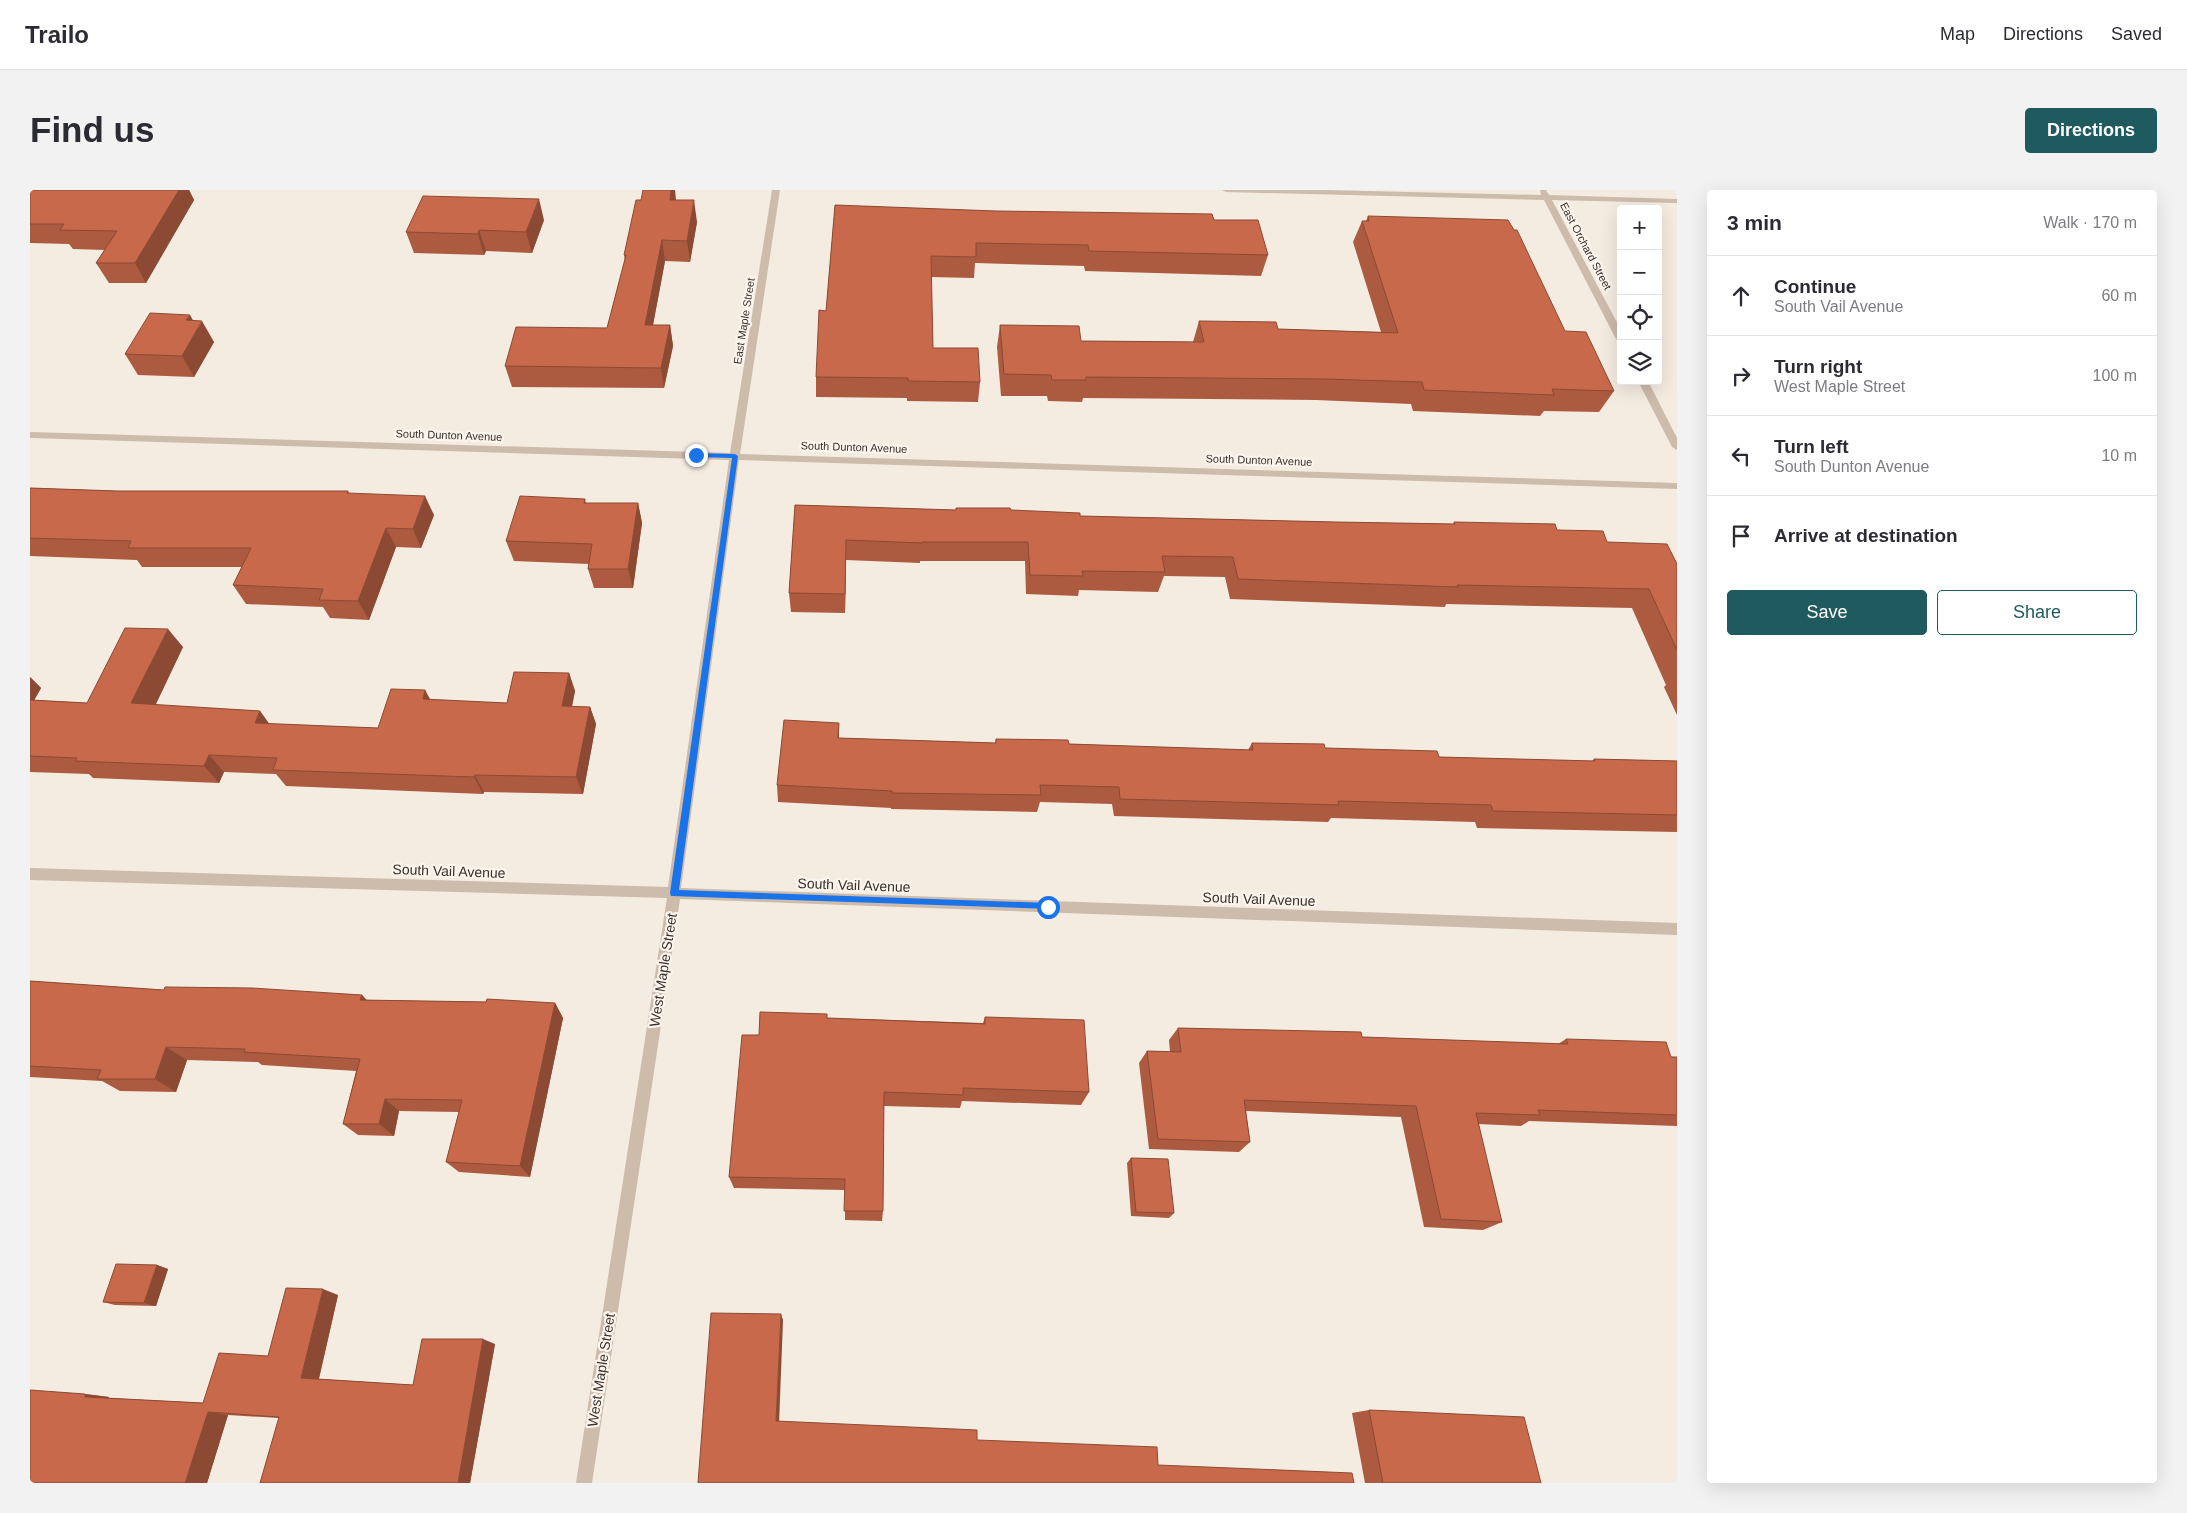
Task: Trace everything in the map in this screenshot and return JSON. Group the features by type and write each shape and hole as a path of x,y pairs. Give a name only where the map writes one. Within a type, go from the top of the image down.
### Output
{"street":[{"name":"East Maple Street","path":"735,456 776,190"},
{"path":"1226,190 1545,194 1677,201"},
{"name":"East Orchard Street","path":"1545,194 1617,331"},
{"path":"1645,385 1677,447"},
{"name":"South Dunton Avenue","path":"30,435 1677,486"},
{"name":"West Maple Street","path":"584,1483 674,893 735,456"},
{"name":"South Vail Avenue","path":"30,874 674,893 1677,929"}],"building":[{"path":"30,190 179,190 135,263 96,263 117,231 60,230 64,224 30,224"},
{"path":"643,190 671,190 670,200 694,200 687,241 662,240 645,325 670,325 661,368 505,366 516,327 607,328 626,255 624,255 636,200 641,200"},
{"path":"423,196 539,199 526,232 479,230 478,234 406,232"},
{"path":"835,205 996,211 1212,214 1214,220 1258,220 1268,255 1089,251 1088,245 976,243 976,257 931,256 933,348 978,348 980,382 908,381 908,378 816,377 819,310 826,311"},
{"path":"1368,216 1508,220 1514,230 1517,230 1565,331 1586,332 1614,391 1552,389 1554,395 1424,390 1422,382 1325,379 1086,377 1086,380 1052,380 1051,375 1004,374 1000,325 1079,326 1081,341 1204,342 1199,321 1276,322 1278,329 1398,333 1362,221 1369,221"},
{"path":"150,313 190,315 186,320 202,321 182,356 125,354"},
{"path":"30,488 117,491 348,491 347,493 425,496 413,529 386,528 358,601 319,600 323,589 233,585 251,548 128,548 131,541 30,538"},
{"path":"520,496 585,499 584,503 638,503 628,569 588,569 592,544 506,541"},
{"path":"795,505 956,510 956,508 1010,508 1011,510 1080,513 1080,516 1335,522 1555,524 1557,530 1603,531 1607,542 1667,544 1677,564 1677,650 1649,589 1457,585 1458,587 1238,579 1233,557 1162,556 1165,572 1082,571 1083,576 1030,575 1028,542 922,543 846,540 845,594 789,593"},
{"path":"125,628 168,629 131,703 260,711 255,723 378,728 391,689 425,690 423,699 507,703 514,672 569,673 562,706 590,707 576,777 475,775 474,777 273,770 277,758 209,755 204,766 75,761 77,758 30,756 30,700 87,703"},
{"path":"784,720 839,723 838,738 996,743 996,739 1068,740 1069,744 1253,750 1252,743 1324,744 1325,748 1437,751 1439,757 1677,761 1677,815 1493,811 1491,805 1338,801 1339,805 1120,799 1119,787 1040,785 1041,795 892,793 892,791 777,785"},
{"path":"30,981 164,990 165,987 252,988 362,995 360,1000 486,1002 487,999 555,1003 520,1166 446,1162 462,1100 385,1099 379,1124 343,1124 360,1059 244,1052 245,1049 166,1047 155,1079 97,1079 101,1070 30,1066"},
{"path":"760,1012 827,1014 827,1018 985,1024 985,1017 1084,1020 1089,1092 963,1088 963,1095 884,1092 883,1211 844,1211 845,1179 729,1177 742,1035 759,1035"},
{"path":"1178,1028 1361,1032 1362,1037 1568,1044 1566,1039 1666,1042 1671,1057 1677,1057 1677,1115 1538,1110 1540,1115 1476,1113 1502,1222 1441,1219 1416,1106 1244,1100 1250,1142 1158,1139 1147,1051 1181,1052"},
{"path":"1131,1158 1168,1159 1174,1213 1136,1212"},
{"path":"116,1264 157,1265 144,1303 103,1302"},
{"path":"286,1288 323,1289 301,1378 413,1385 422,1339 483,1339 458,1483 260,1483 279,1417 208,1412 185,1483 30,1483 30,1390 85,1394 85,1397 203,1403 219,1353 268,1356"},
{"path":"711,1313 781,1314 776,1421 977,1430 977,1440 1157,1447 1158,1465 1352,1473 1354,1483 698,1483"},
{"path":"1369,1410 1524,1417 1541,1483 1383,1483"}],"route":[{"path":"696,455 735,456 674,893 1048,907"}]}
